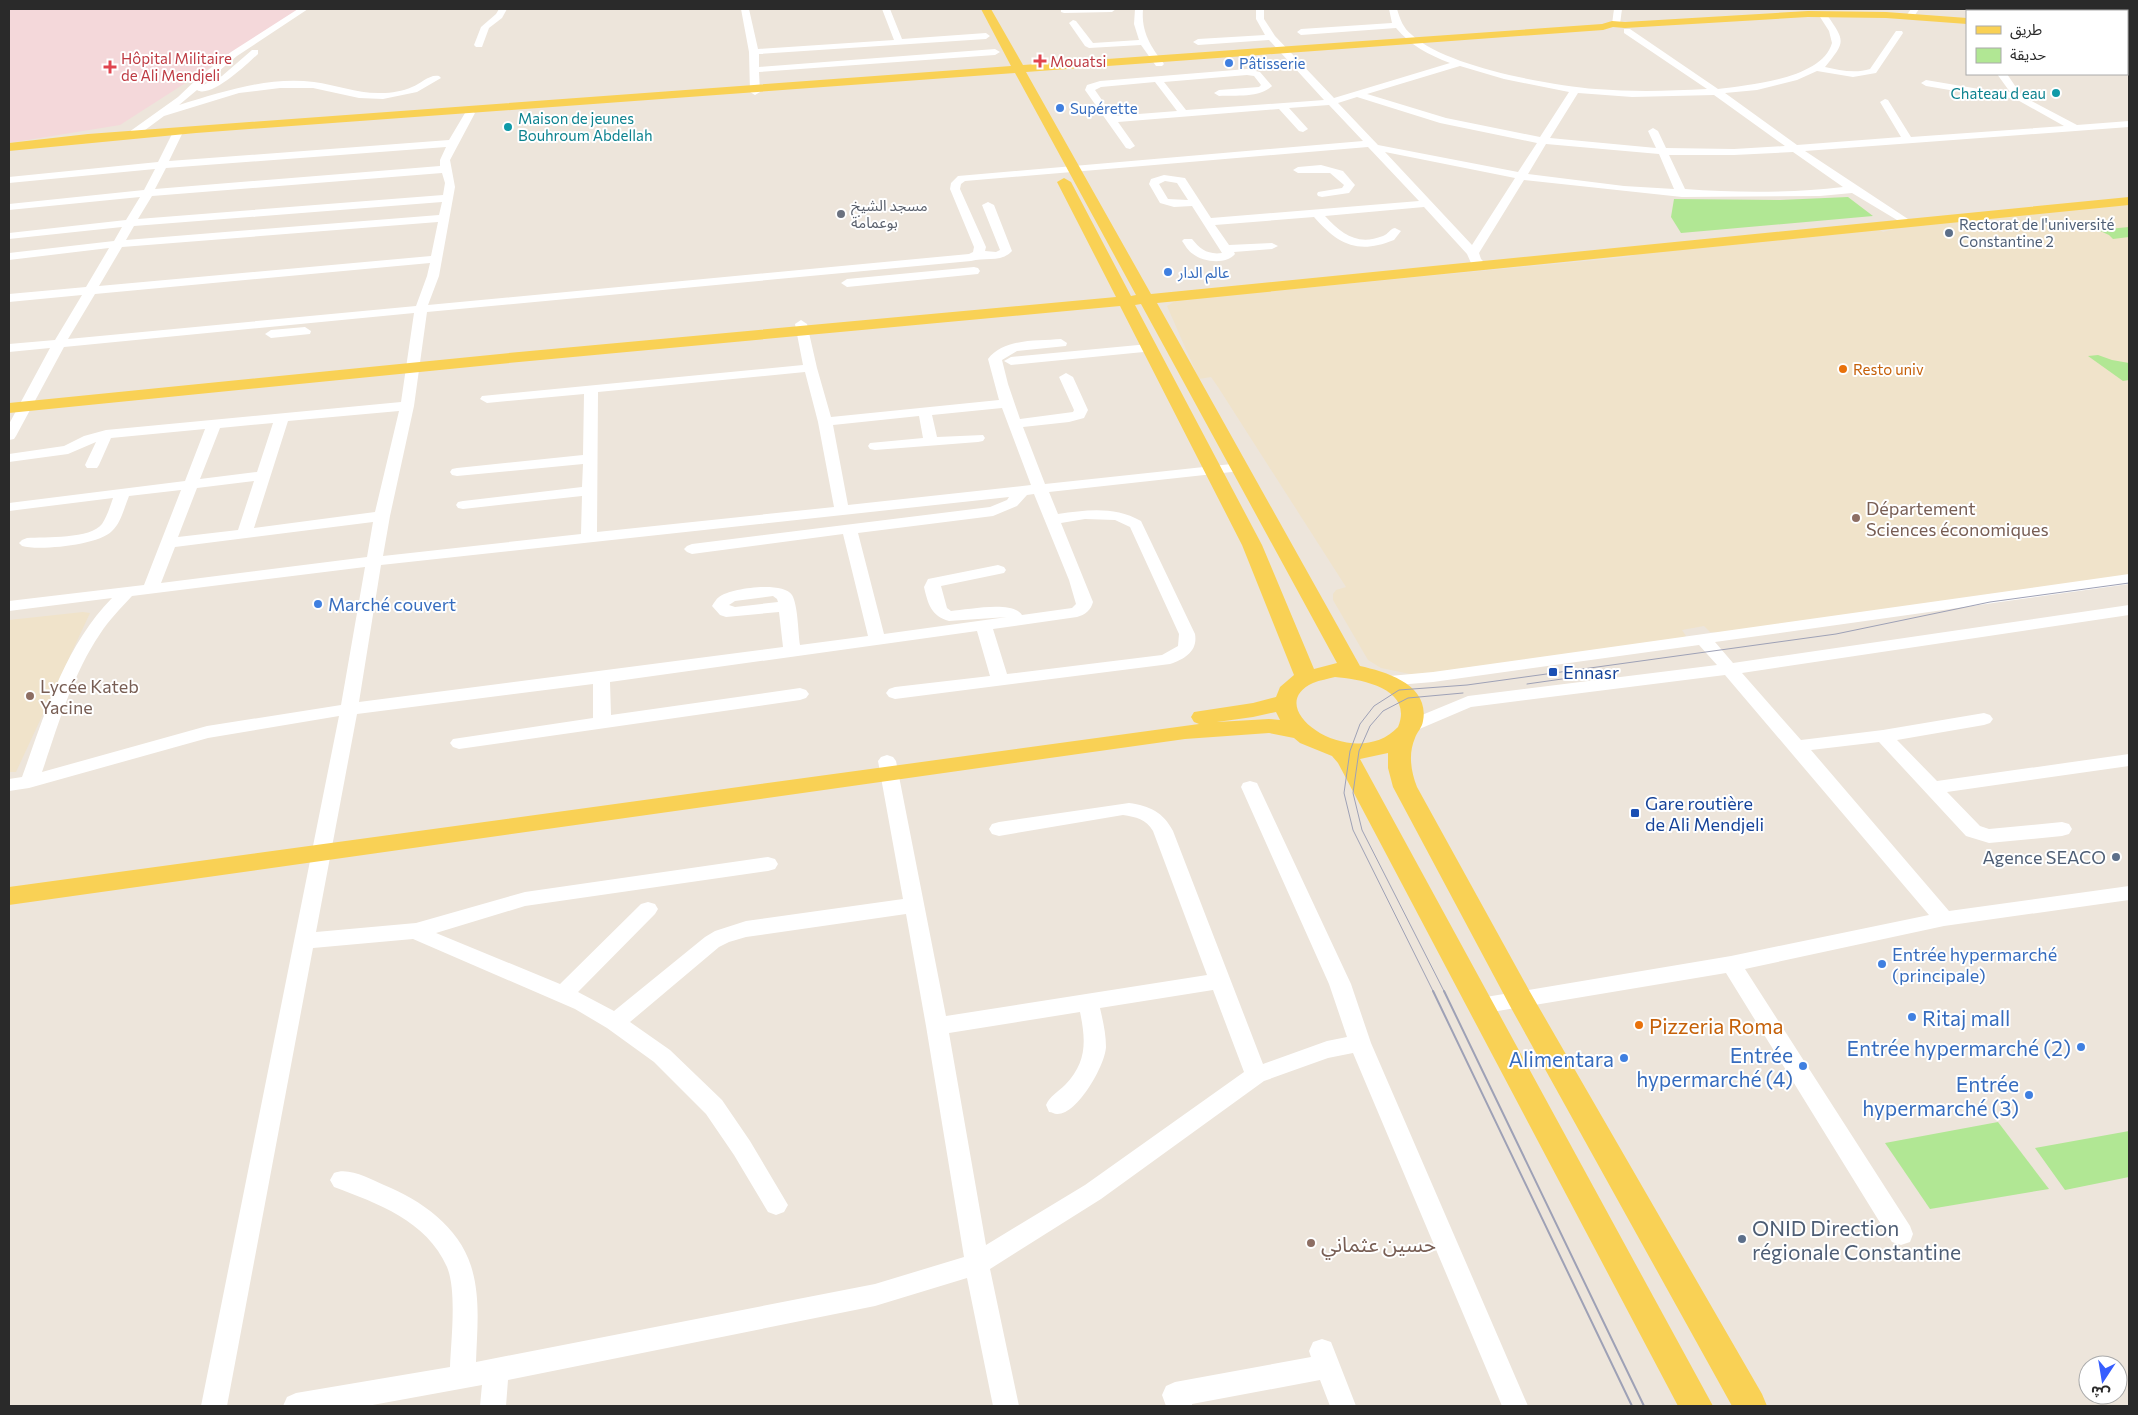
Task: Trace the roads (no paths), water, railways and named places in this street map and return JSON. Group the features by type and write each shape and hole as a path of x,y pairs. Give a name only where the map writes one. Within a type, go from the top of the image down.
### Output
{"main road":[{"path":"972,9 995,52 1013,72"},
{"path":"986,9 1013,72 1065,168 1145,295 1241,466 1352,671"},
{"path":"178,132 470,114 755,83 1013,72 1808,14 1913,12 1966,22"},
{"path":"1619,29 1824,17 1966,22"},
{"path":"9,147 133,134 738,90 755,83"},
{"path":"1065,168 1123,297 1252,545 1306,677"},
{"path":"17,404 413,364 1145,295 1477,260 1565,255 2129,196"},
{"path":"1897,221 2129,201"},
{"path":"1252,545 1282,541"},
{"path":"1407,731 1392,744 1377,749 1359,752 1340,750 1317,743 1298,731 1288,717 1285,702 1288,692 1296,684 1306,677 1328,671 1352,671 1369,674 1386,681 1408,698 1413,717 1407,731 1399,748 1400,776 1520,999 1750,1406"},
{"path":"888,767 1253,710 1285,702"},
{"path":"9,882 323,844 888,767 1185,732 1269,726 1298,731"},
{"path":"1340,750 1348,759 1696,1406"},
{"path":"9,896 323,844"}],"street":[{"path":"133,134 161,114 234,54 304,9"},
{"path":"186,94 225,78 258,48 313,9"},
{"path":"479,45 485,27 499,16 503,9"},
{"path":"744,9 754,52 755,83 995,52"},
{"path":"886,9 899,42"},
{"path":"1064,10 1112,9"},
{"path":"1139,9 1138,26 1144,42 1157,62"},
{"path":"1260,9 1260,19 1271,37 1456,235 1477,260"},
{"path":"1393,9 1398,25 1417,43 1460,63 1524,82 1575,90 1646,94 1717,92 1780,82 1818,68 1837,46 1837,39 1824,17"},
{"path":"1618,9 1619,29 1702,93 1854,189 1897,221"},
{"path":"1073,23 1088,44 1092,46 1144,42"},
{"path":"1302,32 1398,25"},
{"path":"1619,29 1717,92 1790,149 1840,192 1897,221"},
{"path":"1818,68 1851,74 1868,74 1873,71 1899,33"},
{"path":"754,52 986,36"},
{"path":"1198,42 1271,37"},
{"path":"1110,119 1332,102 1460,63"},
{"path":"1130,146 1090,90 1090,86 1250,72 1257,74 1267,86 1261,90 1219,93"},
{"path":"2003,75 2015,95"},
{"path":"161,114 238,90 299,84 326,86 359,94 382,96 414,90 436,78"},
{"path":"1157,79 1184,114"},
{"path":"1926,82 1986,93 2015,95 2075,128"},
{"path":"1477,260 1483,237 1546,140 1575,90"},
{"path":"1357,94 1440,120 1546,140 1590,146 1662,151 1714,152 1790,149 2129,124"},
{"path":"1885,102 1908,140"},
{"path":"1282,106 1304,129"},
{"path":"214,1406 349,709 376,561 382,516 406,406 421,308 433,276 442,221 451,182 446,169 445,158 470,114"},
{"path":"1653,131 1682,194"},
{"path":"10,433 17,404 60,342 117,247 148,193 178,132"},
{"path":"9,180 162,165 310,176 454,143"},
{"path":"979,254 980,247 955,189 957,180 968,176 1280,151 1372,145 1521,176 1588,186 1682,194 1840,192 1854,189"},
{"path":"1280,151 1338,211"},
{"path":"1298,170 1321,168 1335,170 1344,175 1350,185 1345,191 1316,188"},
{"path":"9,207 310,176 446,169"},
{"path":"298,210 310,176"},
{"path":"9,236 131,223 448,198"},
{"path":"1188,241 1196,251 1209,256 1226,256 1229,254 1195,203"},
{"path":"1207,222 1426,204"},
{"path":"9,348 60,342 233,331 421,308 500,303 903,265 965,258 979,254 998,256 1006,251 988,205"},
{"path":"1317,213 1341,238 1348,242 1358,243 1384,240 1392,236 1395,230"},
{"path":"9,256 442,221"},
{"path":"1456,235 1483,237"},
{"path":"1227,250 1272,246"},
{"path":"9,261 117,247"},
{"path":"9,298 91,289 436,260"},
{"path":"903,265 908,277"},
{"path":"847,283 974,271"},
{"path":"650,288 654,294 666,296 725,289"},
{"path":"802,328 810,368 825,422 842,511"},
{"path":"163,344 233,331 305,331"},
{"path":"9,785 29,782 208,732 349,709 602,677 1078,612 1084,606 1084,598 1007,403 995,362 996,356 1009,349 1061,343"},
{"path":"1011,361 1149,348"},
{"path":"486,399 810,368"},
{"path":"1015,424 1069,418 1079,414 1081,410 1066,377"},
{"path":"589,539 591,390"},
{"path":"825,422 1007,403"},
{"path":"9,458 68,450 94,437 106,434 282,416 406,406"},
{"path":"925,412 932,442"},
{"path":"244,534 282,416"},
{"path":"151,588 214,424"},
{"path":"92,465 106,434"},
{"path":"875,446 978,438"},
{"path":"457,472 590,459"},
{"path":"9,606 376,561 1241,466"},
{"path":"9,507 264,475"},
{"path":"463,505 589,491"},
{"path":"692,549 993,511 1012,502 1022,491"},
{"path":"27,543 89,537 100,533 107,527 123,492"},
{"path":"895,693 1164,660 1174,657 1186,647 1187,634 1136,524 1114,514 1054,519"},
{"path":"168,543 382,516"},
{"path":"850,530 877,640"},
{"path":"998,570 934,582 932,587 938,610 949,616 1007,611 1014,614 1018,621"},
{"path":"1386,681 1432,677 2129,579"},
{"path":"29,782 72,667 96,625 110,607 126,592"},
{"path":"787,606 792,651"},
{"path":"1407,731 1468,702 1730,669 2129,610"},
{"path":"984,626 1000,680"},
{"path":"1702,638 1797,746 1944,920"},
{"path":"602,677 602,723"},
{"path":"459,743 800,694"},
{"path":"1797,746 1883,736 1984,718"},
{"path":"1883,736 1973,831 1989,836 2062,829"},
{"path":"1932,788 2129,760"},
{"path":"888,767 937,1026 977,1264 1006,1406"},
{"path":"1250,786 1340,984 1360,1043 1515,1406"},
{"path":"999,829 1124,809 1141,811 1149,815 1160,825 1256,1075"},
{"path":"305,941 416,931 525,899 768,864"},
{"path":"1480,1006 1731,964 1944,920 2129,893"},
{"path":"615,1022 702,949 722,936 746,930 914,905"},
{"path":"563,994 648,908"},
{"path":"416,931 456,950 563,994 615,1022 662,1056 714,1107 742,1148 776,1204"},
{"path":"1731,964 1901,1234"},
{"path":"937,1026 1219,981"},
{"path":"1057,1105 1073,1093 1085,1078 1093,1062 1096,1045 1094,1025 1088,1002"},
{"path":"296,1406 462,1377 875,1295 977,1264 1093,1192 1256,1075 1327,1050 1360,1043"},
{"path":"342,1180 399,1201 421,1216 442,1238 459,1265 464,1294 462,1377"},
{"path":"1179,1406 1175,1394 1325,1358 1343,1406"},
{"path":"493,1406 496,1370"}],"tram line":[{"path":"1434,993 1353,830 1344,793 1350,751 1360,724 1374,706 1399,690 1467,685 1836,634 1990,602 2129,583"},
{"path":"1527,684 1569,678"},
{"path":"1444,992 1362,830 1353,793 1359,751 1370,726 1383,711 1408,698 1463,693"},
{"path":"1433,991 1632,1406"},
{"path":"1444,992 1644,1406"}],"place":[{"name":"Mouatsi","path":"1040,61"},
{"name":"Pâtisserie","path":"1229,63"},
{"name":"Hôpital Militaire de Ali Mendjeli","path":"110,67"},
{"name":"Chateau d eau","path":"2056,93"},
{"name":"Supérette","path":"1060,108"},
{"name":"Maison de jeunes Bouhroum Abdellah","path":"508,127"},
{"name":"مسجد الشيخ بوعمامة","path":"841,214"},
{"name":"Rectorat de l'université Constantine 2","path":"1949,233"},
{"name":"عالم الدار","path":"1168,272"},
{"name":"Resto univ","path":"1843,369"},
{"name":"Département Sciences économiques","path":"1856,518"},
{"name":"Marché couvert","path":"318,604"},
{"name":"Ennasr","path":"1553,672"},
{"name":"Lycée Kateb Yacine","path":"30,696"},
{"name":"Gare routière de Ali Mendjeli","path":"1635,813"},
{"name":"Agence SEACO","path":"2116,857"},
{"name":"Entrée hypermarché (principale)","path":"1882,964"},
{"name":"Ritaj mall","path":"1912,1017"},
{"name":"Pizzeria Roma","path":"1639,1025"},
{"name":"Entrée hypermarché (2)","path":"2081,1047"},
{"name":"Alimentara","path":"1624,1058"},
{"name":"Entrée hypermarché (4)","path":"1803,1066"},
{"name":"Entrée hypermarché (3)","path":"2029,1095"},
{"name":"ONID Direction régionale Constantine","path":"1742,1239"},
{"name":"حسين عثماني","path":"1311,1243"}]}
